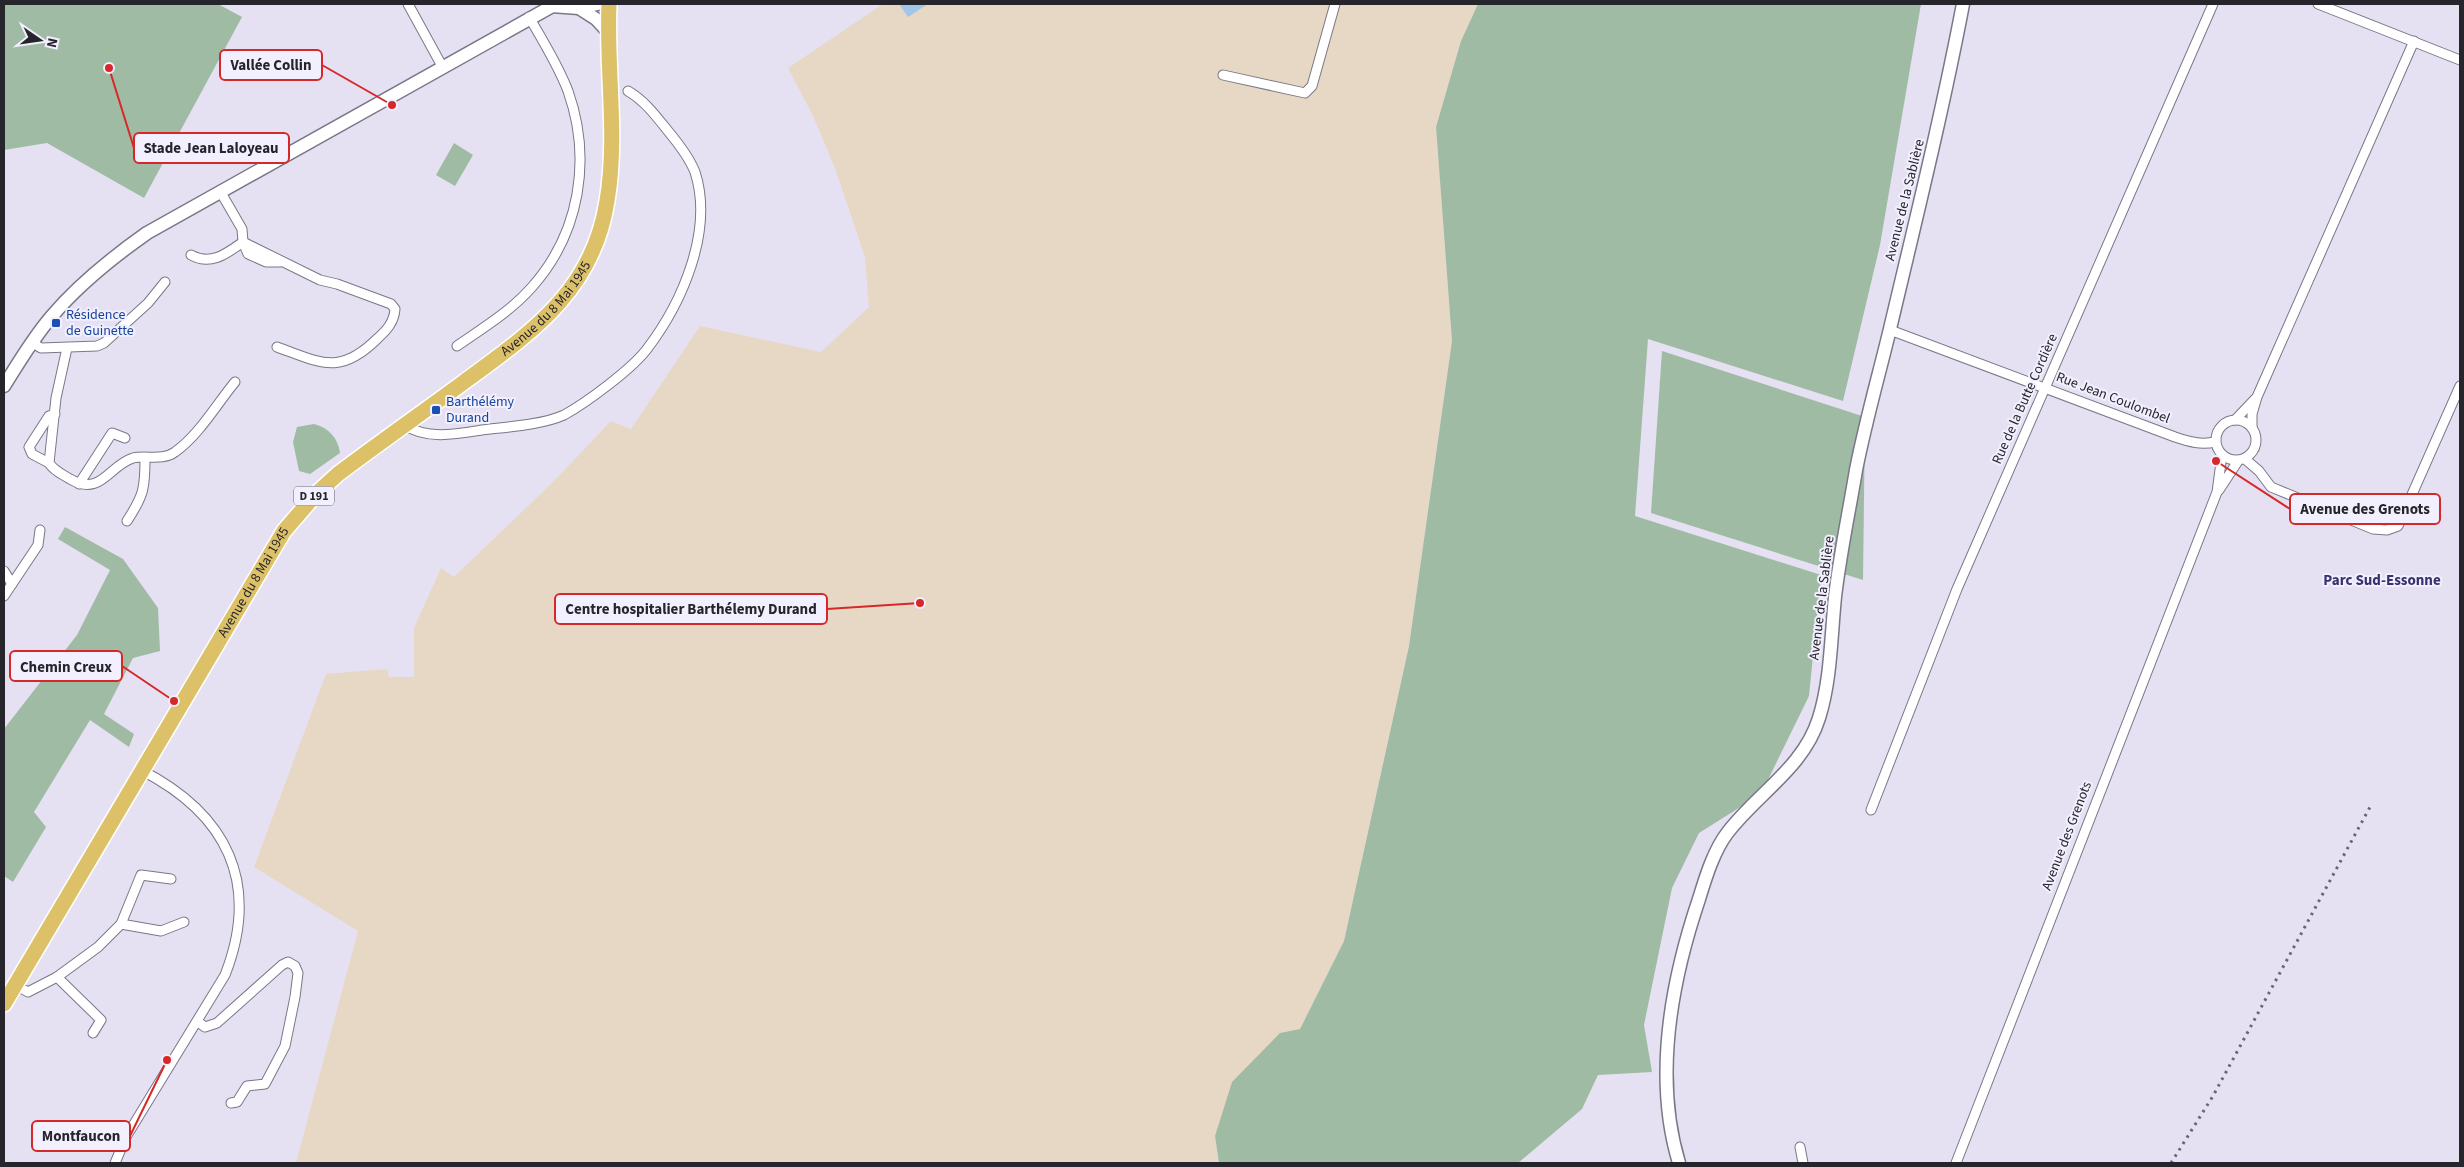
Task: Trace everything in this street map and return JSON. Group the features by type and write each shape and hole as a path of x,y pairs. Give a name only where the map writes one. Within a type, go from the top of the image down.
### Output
{"main road":[{"path":"4,386 31,342 52,316 120,252 147,233 529,17 554,5 579,8 598,4"},
{"name":"Avenue du 8 Mai 1945","path":"4,1004 284,531 316,494 338,474 522,340 553,311 583,273 595,249 602,226 609,183 611,91 609,4"},
{"name":"Avenue de la Sablière","path":"1679,1163 1668,1112 1667,1071 1672,1010 1684,944 1707,872 1725,835 1746,810 1790,769 1801,755 1818,721 1824,698 1836,592 1857,466 1944,105 1963,4"},
{"path":"579,8 596,19 609,33"}],"street":[{"path":"408,4 442,66"},
{"path":"1223,75 1305,93 1312,86 1335,4"},
{"name":"Rue de la Butte Cordière","path":"1871,810 1957,589 2213,4"},
{"path":"2318,4 2460,60"},
{"path":"457,346 511,308 548,267 564,239 573,215 579,189 581,161 576,117 558,68 529,17"},
{"path":"2259,471 2256,440 2252,428 2252,414 2257,398 2414,42"},
{"path":"405,425 414,432 438,434 531,423 561,416 596,394 646,350 669,314 688,278 696,250 699,194 694,172 682,148 638,97 628,91"},
{"path":"220,191 242,229 243,242 248,254 266,262 280,262 320,280 337,284 391,304 395,310 391,324 369,347 338,364 323,363 277,347"},
{"path":"191,255 208,260 220,257 243,242"},
{"path":"31,342 41,348 97,346 104,343 148,303 165,282"},
{"name":"Rue Jean Coulombel","path":"1890,330 2192,442 2206,444 2216,442"},
{"path":"49,463 54,414 67,348"},
{"path":"54,414 49,416 29,448 32,454 49,463 53,470 79,484 90,485 100,482 124,462 136,457 145,458 173,454 235,382"},
{"path":"2257,398 2235,420 2222,425 2218,430 2216,442 2222,455 2228,459 2241,460 2259,471 2271,487 2373,529 2387,530 2398,526 2460,386"},
{"path":"2235,420 2247,423 2252,428"},
{"path":"79,484 112,433 124,438"},
{"path":"2241,460 2256,447"},
{"name":"Avenue des Grenots","path":"2218,492 2222,455"},
{"path":"127,521 142,499 145,484 145,458"},
{"name":"Avenue des Grenots","path":"1956,1163 2218,492 2241,460"},
{"path":"4,596 38,544 40,530"},
{"path":"4,571 12,584"},
{"path":"115,1163 126,1137 225,975 234,951 239,926 240,902 236,878 230,858 210,822 167,784 141,770"},
{"path":"15,985 28,992 57,978 98,946 121,924 141,875 171,879"},
{"path":"121,924 161,932 184,922"},
{"path":"198,1022 205,1027 217,1023 282,965 288,962 295,966 298,972 291,1019 282,1056 265,1084 246,1086 237,1102 231,1103"},
{"path":"57,978 101,1020 93,1033"},
{"path":"1800,1147 1803,1163"}],"shaded area":[{"path":"883,4 1478,4 1461,41 1436,127 1452,341 1409,646 1344,941 1300,1029 1280,1033 1215,1136 1219,1163 296,1163 358,931 254,867 326,674 387,669 389,677 414,677 414,628 441,568 454,577 554,481 611,421 631,429 700,326 821,352 869,307 865,257 835,168 813,116 788,68"}],"green space":[{"path":"4,4 218,4 242,17 144,198 47,143 4,150"},
{"path":"1478,4 1921,4 1880,245 1843,401 1648,339 1635,516 1821,575 1809,696 1761,794 1699,833 1672,888 1644,1025 1652,1072 1598,1075 1582,1109 1518,1163 1219,1163 1215,1136 1232,1082 1280,1033 1300,1029 1344,941 1409,646 1452,341 1436,127 1461,41"},
{"path":"454,143 473,155 455,186 436,175"},
{"path":"1662,351 1865,417 1863,580 1651,513"},
{"path":"314,424 332,434 340,453 310,474 299,471 293,442 297,427"},
{"path":"65,527 123,559 158,608 160,651 133,658 104,714 134,734 129,747 90,720 34,812 46,827 13,882 4,876 4,729 77,635 110,570 58,539"}],"water":[{"path":"899,4 928,4 908,17"}],"railway":[{"path":"2171,1163 2213,1096 2370,807"}],"place":[{"name":"Stade Jean Laloyeau","path":"109,68"},
{"name":"Vallée Collin","path":"392,105"},
{"name":"Résidence de Guinette","path":"56,323"},
{"name":"Barthélémy Durand","path":"436,410"},
{"name":"Avenue des Grenots","path":"2216,461"},
{"name":"Centre hospitalier Barthélemy Durand","path":"920,603"},
{"name":"Chemin Creux","path":"174,701"},
{"name":"Montfaucon","path":"167,1060"}],"district":[{"name":"Parc Sud-Essonne","path":"2382,580"}]}
